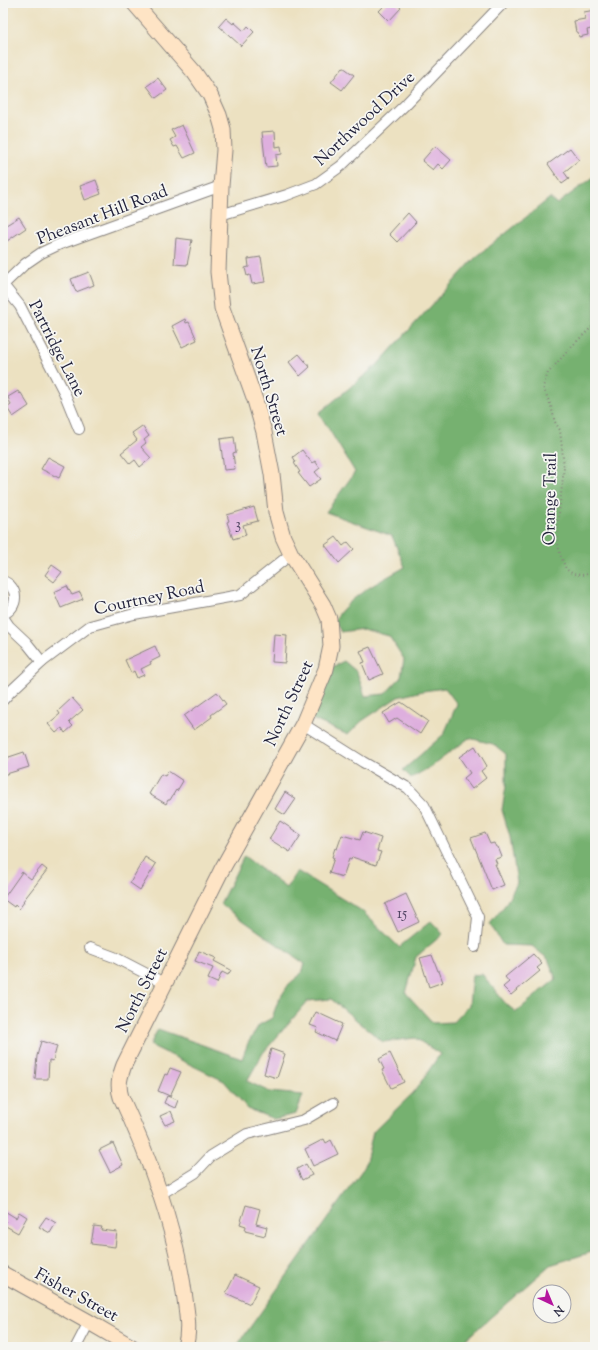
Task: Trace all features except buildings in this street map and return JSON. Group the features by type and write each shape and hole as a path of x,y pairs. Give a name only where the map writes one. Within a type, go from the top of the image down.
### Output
{"street":[{"name":"North Street","path":"134,3 194,72 210,95 219,114 223,129 224,150 221,186 218,272 222,308 255,400 264,432 272,474 276,512 283,537 291,554 323,605 329,619 331,646 326,669 303,724 221,871 166,984 124,1065 119,1078 120,1097 161,1194 169,1220 183,1283 188,1319 185,1347"},
{"name":"Northwood Drive","path":"220,215 316,184 341,166 410,99 503,3"},
{"name":"Pheasant Hill Road","path":"3,285 25,264 41,253 60,244 221,186"},
{"name":"Partridge Lane","path":"3,285 20,306 62,388 79,429"},
{"name":"Courtney Road","path":"3,700 42,662 90,626 134,614 240,595 291,554"},
{"path":"3,581 10,584 13,588 15,599 11,609 3,614"},
{"path":"3,617 8,626 30,646 42,662"},
{"path":"303,724 363,762 408,788 424,805 478,917 475,947"},
{"path":"90,948 114,957 166,984"},
{"path":"161,1194 173,1188 195,1173 211,1156 247,1134 304,1120 333,1103"},
{"name":"Fisher Street","path":"3,1274 132,1347"},
{"path":"76,1347 89,1322"}],"path":[{"name":"Orange Trail","path":"595,324 548,373 544,387 555,422 560,430 564,468 558,521 558,544 560,554 566,569 573,574 582,575 595,573"}],"green space":[{"path":"595,176 595,1251 550,1265 457,1347 236,1347 365,1166 373,1132 414,1092 440,1054 415,1038 383,1042 331,999 308,1001 263,1053 247,1081 270,1092 303,1095 296,1114 274,1119 248,1109 224,1081 150,1045 158,1029 242,1059 248,1043 259,1025 272,1018 278,1001 289,984 300,975 305,964 220,904 244,856 286,888 297,871 362,911 399,947 431,921 443,934 416,957 406,993 433,1023 453,1022 469,1005 472,975 482,974 506,1004 516,1012 556,979 548,959 532,946 503,945 490,924 505,905 517,883 510,837 502,810 506,786 506,754 493,744 469,738 432,766 411,778 403,770 444,734 457,704 445,688 398,697 362,721 348,735 312,719 332,667 344,661 357,672 365,696 385,694 401,677 404,659 389,636 363,629 340,632 334,621 348,604 357,596 405,567 392,536 326,512 355,472 319,413 377,365 475,258 550,198 557,204"}]}
